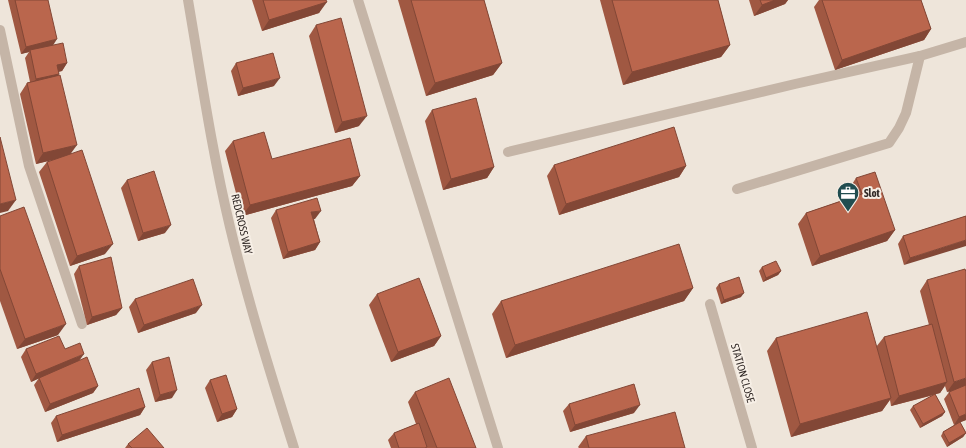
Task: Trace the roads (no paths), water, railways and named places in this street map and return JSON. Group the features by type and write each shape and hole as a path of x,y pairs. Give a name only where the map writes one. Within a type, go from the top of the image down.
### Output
{"street":[{"name":"REDCROSS WAY","path":"188,0 211,138 230,227 253,316 294,448"},
{"path":"358,0 498,448"},
{"path":"0,30 29,166 82,324"},
{"path":"508,152 787,85 920,56 966,42"},
{"path":"737,189 889,143 899,128 906,113 920,56"},
{"name":"STATION CLOSE","path":"710,304 752,448"}],"place":[{"name":"Slot","path":"848,212"}]}
